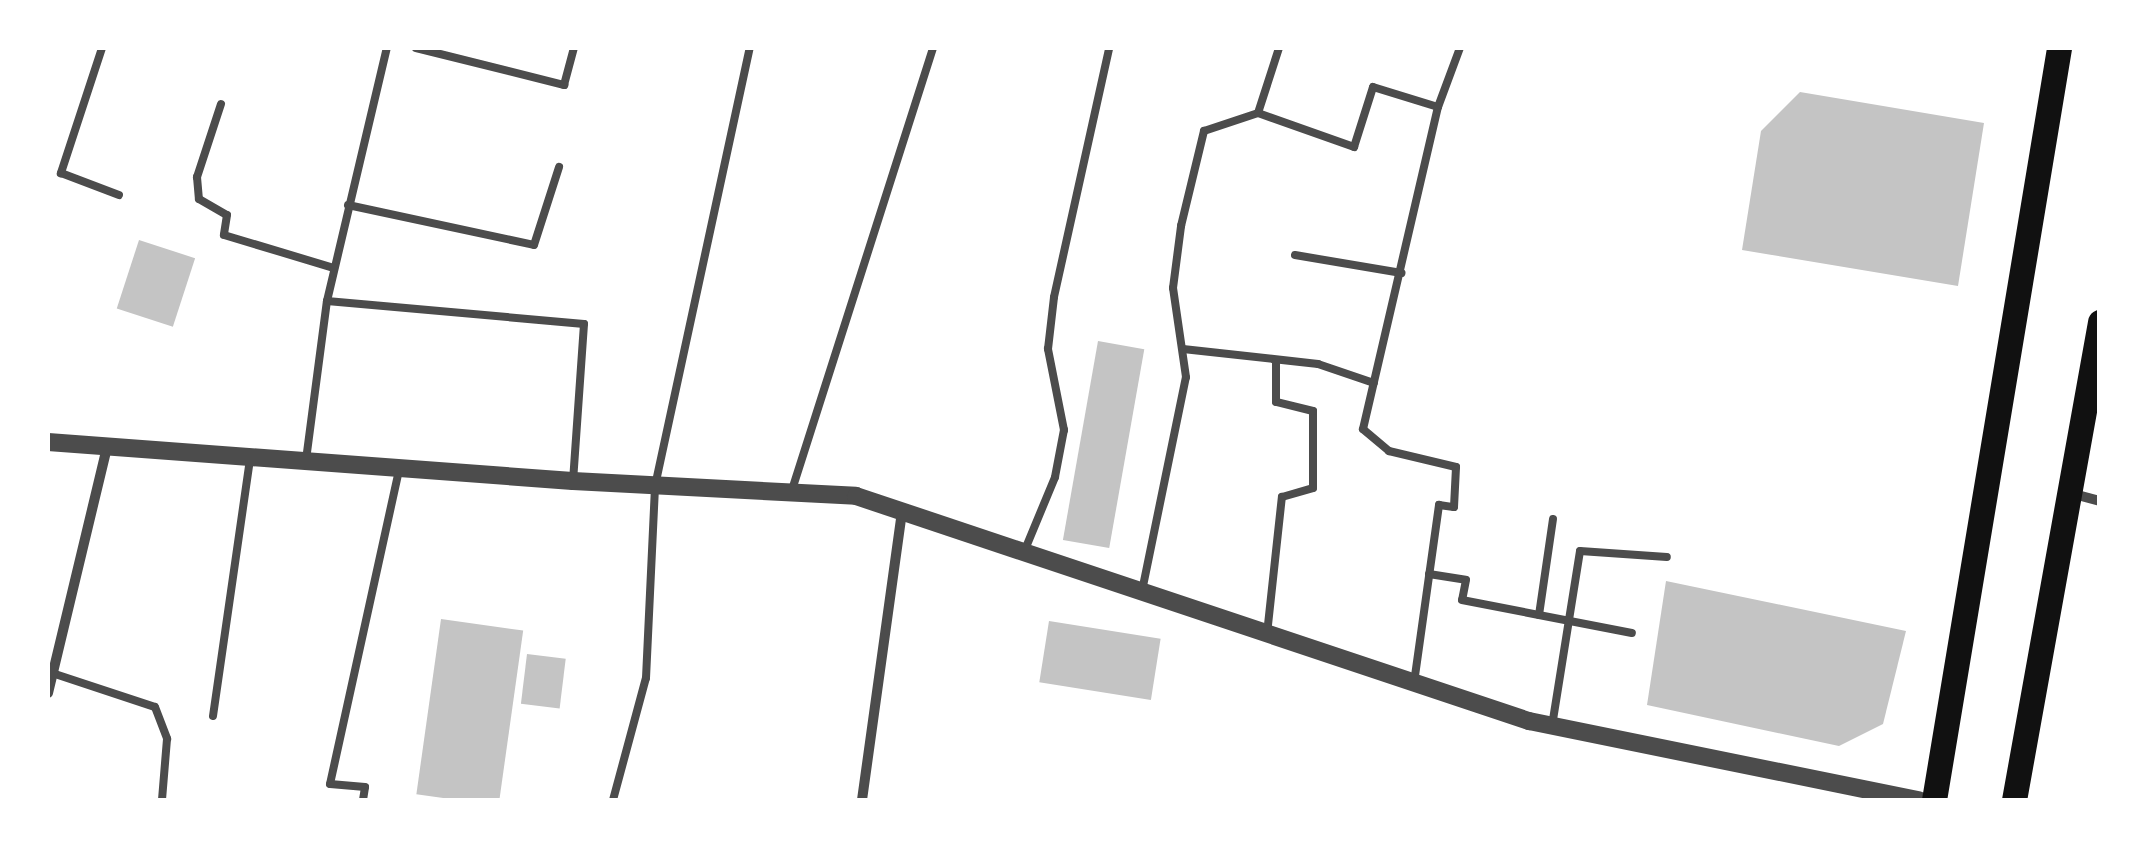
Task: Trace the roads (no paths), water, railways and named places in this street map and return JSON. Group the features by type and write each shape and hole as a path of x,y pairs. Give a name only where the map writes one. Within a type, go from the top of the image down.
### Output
{"main road":[{"path":"1934,800 2059,48"},
{"path":"2014,800 2100,322"}],"street":[{"path":"48,442 573,481 856,496 1552,726 1919,800"},
{"path":"48,693 107,448"},
{"path":"2069,493 2100,501"},
{"path":"862,800 902,511"}],"lane":[{"path":"102,48 61,173 119,195"},
{"path":"306,463 327,301 387,48"},
{"path":"416,48 564,85 574,48"},
{"path":"613,800 646,678 655,486 750,48"},
{"path":"791,493 933,48"},
{"path":"1024,552 1055,477 1064,430 1048,348 1054,297 1109,48"},
{"path":"1258,113 1279,48"},
{"path":"1414,683 1439,506 1454,508 1456,466 1389,451 1363,429 1438,107 1460,48"},
{"path":"1142,591 1186,377 1174,288 1181,226 1204,130 1258,113 1354,147 1373,87 1438,107"},
{"path":"221,104 197,176 198,199 227,216 224,235 334,268"},
{"path":"348,206 534,245 558,167"},
{"path":"1295,255 1401,273"},
{"path":"327,301 584,324 573,481"},
{"path":"1182,349 1318,364 1374,383"},
{"path":"1267,634 1282,497 1312,488 1313,411 1276,402 1276,360"},
{"path":"213,716 250,459"},
{"path":"363,800 364,787 330,784 399,468"},
{"path":"1539,615 1553,519"},
{"path":"1552,726 1580,551 1667,558"},
{"path":"1429,574 1466,580 1462,600 1632,633"},
{"path":"52,674 155,707 168,739 162,800"}]}
